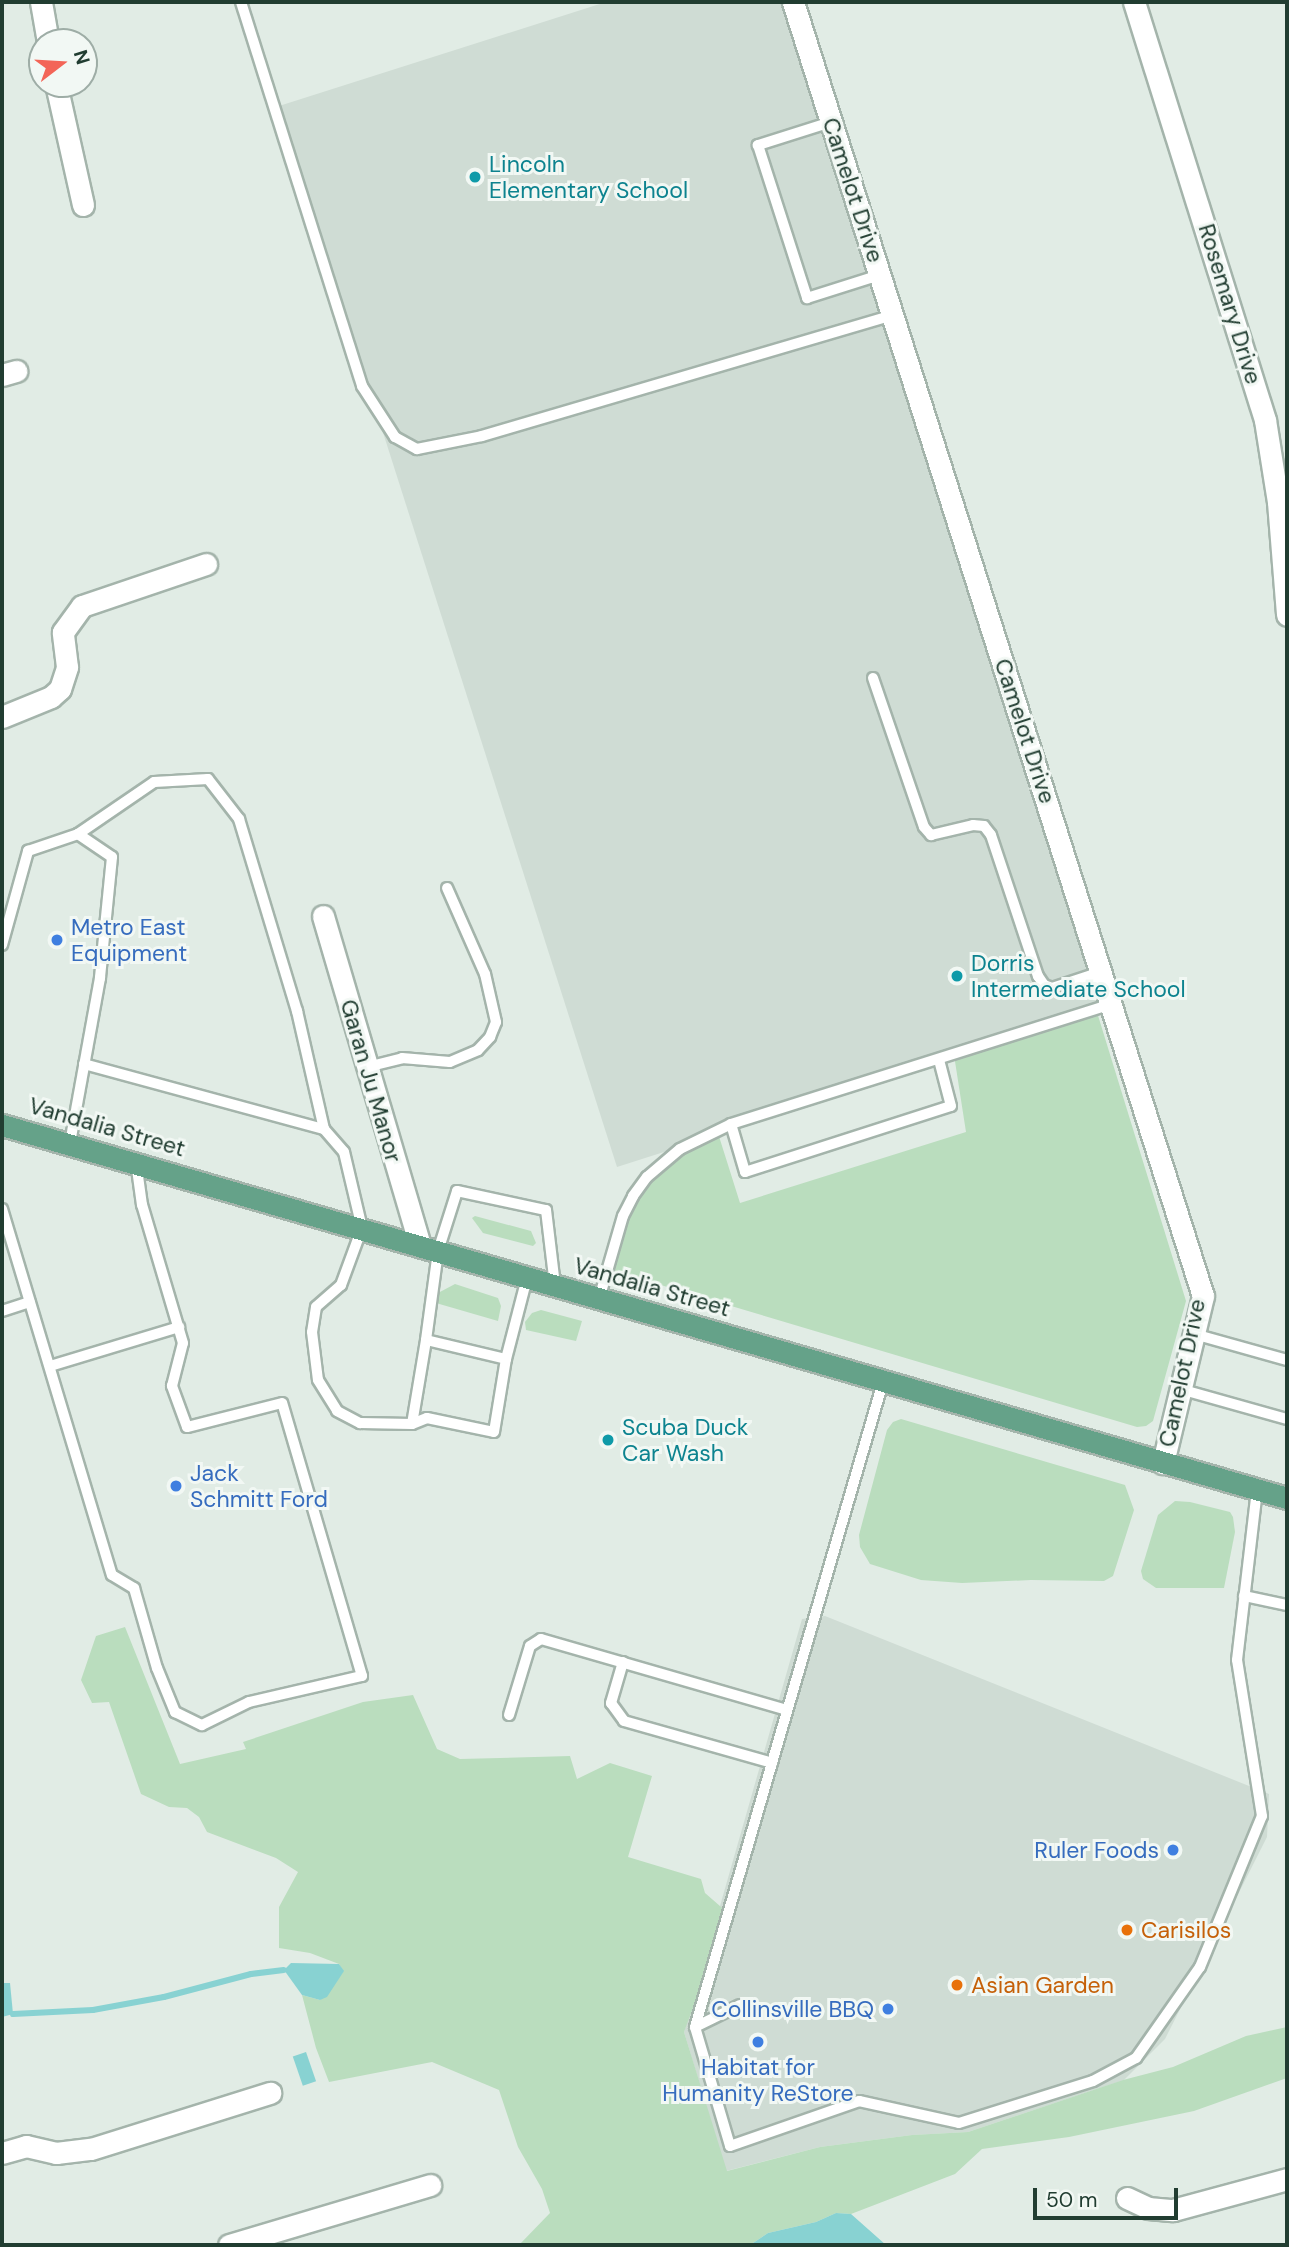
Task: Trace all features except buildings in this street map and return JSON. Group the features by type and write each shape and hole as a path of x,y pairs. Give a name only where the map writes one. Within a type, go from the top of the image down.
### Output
{"main road":[{"name":"Vandalia Street","path":"2,1125 1287,1498"}],"street":[{"path":"41,2 46,28"},
{"name":"Camelot Drive","path":"793,2 1203,1296 1163,1463"},
{"name":"Rosemary Drive","path":"1134,2 1280,460 1287,615"},
{"path":"59,98 83,205"},
{"path":"2,717 51,698 61,689 67,667 63,632 82,606 206,564"},
{"name":"Garan Ju Manor","path":"323,916 367,1067 429,1248"},
{"path":"2,2153 26,2146 56,2153 91,2149 270,2093"},
{"path":"1127,2198 1148,2208 1173,2210 1287,2179"},
{"path":"229,2245 430,2185"}],"lane":[{"path":"241,2 362,386 395,437 417,449 482,436 892,314"},
{"path":"831,122 758,145 807,298 880,275"},
{"path":"873,678 924,827 931,835 973,825 984,826 991,835 1044,985 1052,988 1101,972"},
{"path":"2,944 28,851 78,834 155,782 208,779 239,819 297,1011 324,1129 344,1152 362,1228 341,1285 316,1307 312,1332 318,1380 337,1411 360,1423 412,1424 427,1418 494,1432 506,1359 527,1278"},
{"path":"69,1143 100,978 112,857 78,834"},
{"path":"367,1067 402,1058 450,1062 478,1050 490,1037 496,1022 485,974 447,888"},
{"path":"599,1299 622,1216 647,1177 680,1149 731,1124 1112,1004"},
{"path":"731,1124 745,1172 951,1106 939,1060"},
{"path":"84,1064 324,1129"},
{"path":"2,1209 112,1576 134,1588 157,1668 175,1712 202,1725 249,1702 362,1676 282,1403 187,1427 172,1386 183,1343 142,1205 136,1162"},
{"path":"412,1424 426,1340 429,1248 457,1191 547,1210 555,1286"},
{"path":"2,1311 30,1303"},
{"path":"50,1366 178,1327"},
{"path":"1195,1334 1287,1360"},
{"path":"426,1340 506,1359"},
{"path":"883,1382 695,2027 730,2146 859,2101 959,2123 1093,2081 1136,2058 1200,1967 1262,1816 1237,1660 1257,1490"},
{"path":"1180,1389 1287,1419"},
{"path":"1244,1596 1287,1604"},
{"path":"509,1715 530,1646 541,1639 787,1710"},
{"path":"623,1662 611,1703 624,1721 772,1763"},
{"path":"695,2027 740,2005"}],"shaded area":[{"path":"606,2 780,2 1102,1012 617,1167 279,106"},
{"path":"825,1616 1269,1794 1267,1837 1165,2039 1124,2080 968,2132 912,2135 820,2147 726,2171 684,2032 802,1619"}],"green space":[{"path":"1096,1009 1186,1301 1153,1421 1146,1426 1137,1427 607,1269 614,1245 647,1177 717,1130 740,1203 966,1132 954,1055"},
{"path":"475,1216 531,1231 536,1243 533,1246 483,1233 472,1218"},
{"path":"455,1284 498,1298 501,1306 498,1321 436,1303 438,1293"},
{"path":"541,1310 582,1321 576,1341 526,1330 525,1322 532,1313"},
{"path":"901,1419 1125,1485 1134,1510 1113,1576 1104,1581 962,1583 921,1580 870,1564 860,1547 859,1535 887,1430 893,1422"},
{"path":"1175,1501 1230,1512 1233,1517 1235,1532 1224,1588 1156,1588 1143,1579 1141,1571 1158,1515"},
{"path":"125,1627 180,1764 246,1749 243,1742 363,1702 413,1695 437,1749 460,1759 570,1756 577,1779 610,1763 652,1776 628,1857 701,1879 705,1893 728,1913 684,2032 727,2171 820,2147 912,2135 968,2132 1123,2080 1173,2067 1246,2036 1287,2027 1287,2078 1194,2111 1069,2137 982,2149 955,2174 851,2214 836,2213 816,2222 768,2233 750,2245 519,2245 550,2213 542,2189 518,2147 499,2090 432,2062 329,2082 316,2048 302,1995 320,2000 343,1971 339,1964 310,1953 279,1948 279,1907 298,1872 276,1858 207,1832 199,1817 187,1808 169,1807 141,1794 109,1702 92,1703 81,1680 96,1636"}],"water":[{"path":"291,1963 339,1964 344,1971 327,1997 320,2000 302,1995 284,1970"},
{"path":"2,1983 10,1983 13,2014 2,2017"},
{"path":"306,2052 316,2081 303,2086 293,2057"},
{"path":"836,2213 851,2214 886,2245 750,2245 768,2233 816,2222"}],"waterway":[{"path":"13,2014 93,2010 164,1997 251,1974 284,1970"}],"place":[{"name":"Lincoln Elementary School","path":"475,177"},
{"name":"Metro East Equipment","path":"57,940"},
{"name":"Dorris Intermediate School","path":"957,976"},
{"name":"Scuba Duck Car Wash","path":"608,1440"},
{"name":"Jack Schmitt Ford","path":"176,1486"},
{"name":"Ruler Foods","path":"1173,1850"},
{"name":"Carisilos","path":"1127,1930"},
{"name":"Asian Garden","path":"957,1985"},
{"name":"Collinsville BBQ","path":"888,2009"},
{"name":"Habitat for Humanity ReStore","path":"758,2042"}]}
